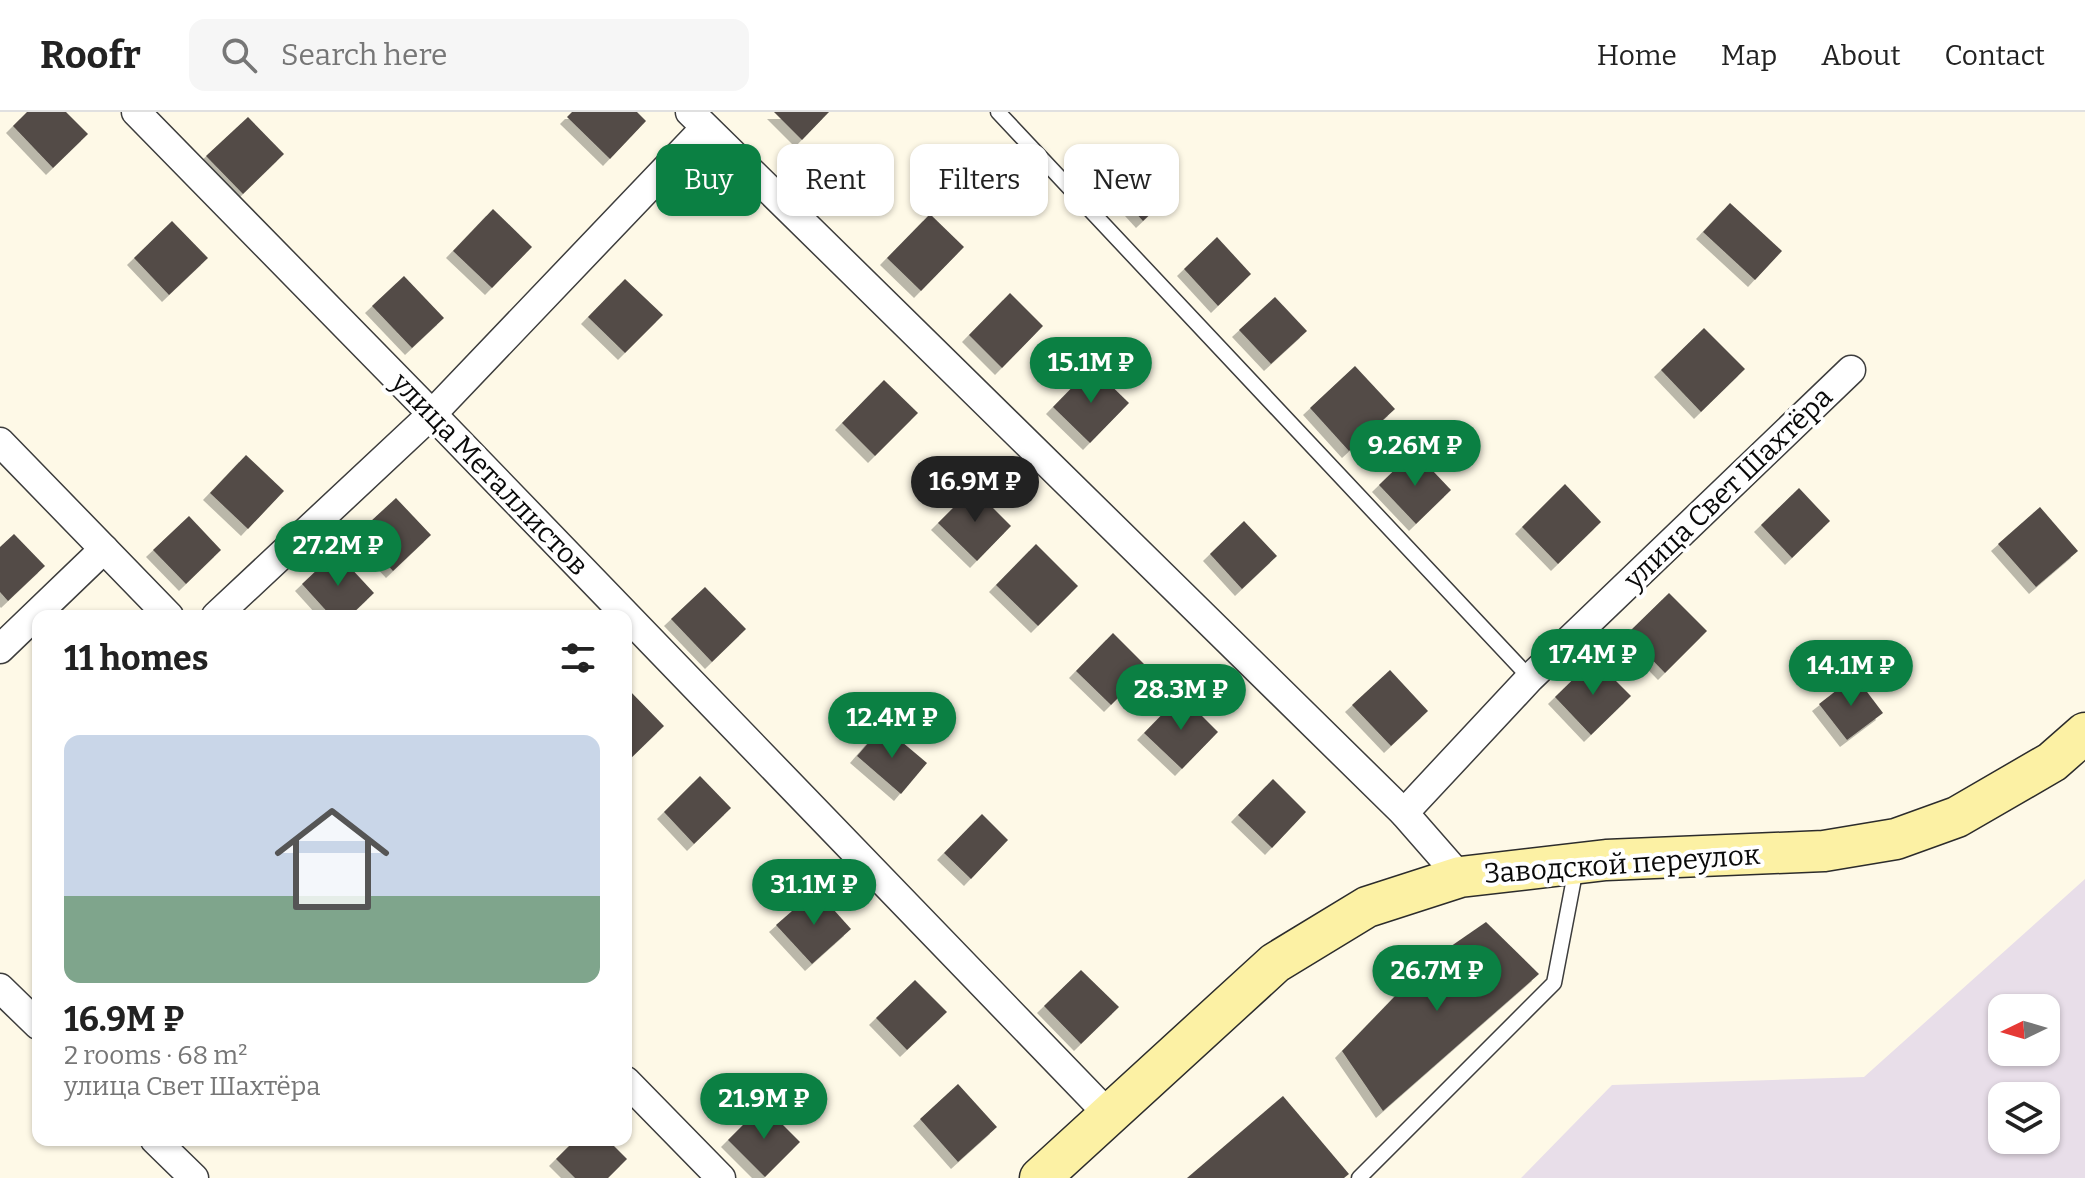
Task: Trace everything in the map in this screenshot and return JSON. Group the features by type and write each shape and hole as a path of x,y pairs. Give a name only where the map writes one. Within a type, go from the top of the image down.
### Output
{"main road":[{"name":"Заводской переулок","path":"1040,1178 1275,963 1367,907 1460,877 1576,863 1824,851 1896,839 1957,817 2052,762 2085,733"}],"street":[{"name":"улица Металлистов","path":"136,112 621,610"},
{"path":"222,610 432,414 698,120 1404,813 1460,877"},
{"name":"улица Свет Шахтёра","path":"1404,813 1530,678 1851,370"},
{"path":"0,442 163,610"},
{"path":"41,610 104,549"},
{"path":"0,649 32,618"},
{"name":"улица Металлистов","path":"632,621 1109,1115"},
{"path":"0,988 32,1019"},
{"path":"632,1087 721,1178"},
{"path":"161,1146 194,1178"}],"lane":[{"path":"998,112 1530,678"},
{"path":"1359,1178 1554,983 1576,863"}],"shaded area":[{"path":"2085,879 2085,1178 1521,1178 1612,1085 1864,1077"}],"building":[{"path":"27,112 66,112 88,134 53,168 13,126"},
{"path":"572,112 637,112 646,121 610,159 567,117"},
{"path":"774,112 829,112 802,140"},
{"path":"248,117 284,154 243,194 206,156"},
{"path":"1730,203 1782,251 1755,280 1703,232"},
{"path":"493,209 532,247 492,288 453,251"},
{"path":"928,216 932,216 964,247 921,291 887,258"},
{"path":"172,221 208,258 169,295 134,258"},
{"path":"1217,237 1251,274 1218,306 1184,269"},
{"path":"404,276 444,318 412,348 372,306"},
{"path":"625,279 663,315 625,353 588,317"},
{"path":"1010,293 1043,326 1002,368 969,335"},
{"path":"1275,297 1307,331 1271,364 1239,330"},
{"path":"1704,328 1745,369 1701,412 1661,370"},
{"path":"1355,366 1395,409 1349,451 1310,408"},
{"path":"1092,367 1129,403 1090,443 1053,407"},
{"path":"884,380 918,413 875,456 842,423"},
{"path":"1414,451 1451,490 1416,524 1379,485"},
{"path":"246,455 284,491 248,529 210,493"},
{"path":"1565,484 1601,522 1558,564 1522,527"},
{"path":"973,488 1011,526 977,561 938,523"},
{"path":"1799,488 1830,521 1792,558 1761,525"},
{"path":"396,498 431,535 393,571 358,533"},
{"path":"2040,507 2078,551 2036,587 1998,544"},
{"path":"189,516 221,550 186,584 153,550"},
{"path":"1244,521 1277,556 1242,589 1210,554"},
{"path":"14,534 45,566 8,601 0,592 0,547"},
{"path":"1036,544 1078,586 1038,626 996,585"},
{"path":"336,552 374,593 356,610 326,610 302,584"},
{"path":"705,587 746,629 712,662 671,619"},
{"path":"1669,593 1707,631 1665,673 1627,634"},
{"path":"1113,633 1148,668 1111,705 1076,671"},
{"path":"1594,659 1631,696 1591,735 1555,697"},
{"path":"1390,670 1428,711 1391,746 1352,705"},
{"path":"1855,676 1883,713 1847,740 1819,704"},
{"path":"632,693 664,726 632,757"},
{"path":"1181,695 1218,732 1182,769 1144,733"},
{"path":"883,726 927,763 901,794 857,756"},
{"path":"700,776 731,808 694,844 664,812"},
{"path":"1273,779 1306,812 1272,848 1238,815"},
{"path":"982,814 1008,840 971,879 944,853"},
{"path":"816,890 851,929 812,964 776,925"},
{"path":"1486,922 1539,974 1383,1111 1342,1051 1428,962"},
{"path":"1081,970 1119,1007 1081,1044 1044,1006"},
{"path":"915,980 947,1012 907,1050 876,1018"},
{"path":"958,1084 997,1127 958,1162 920,1119"},
{"path":"1283,1096 1349,1174 1344,1178 1187,1178"},
{"path":"763,1105 800,1142 765,1177 728,1140"},
{"path":"569,1146 614,1146 627,1159 608,1178 575,1178 556,1159"}]}
